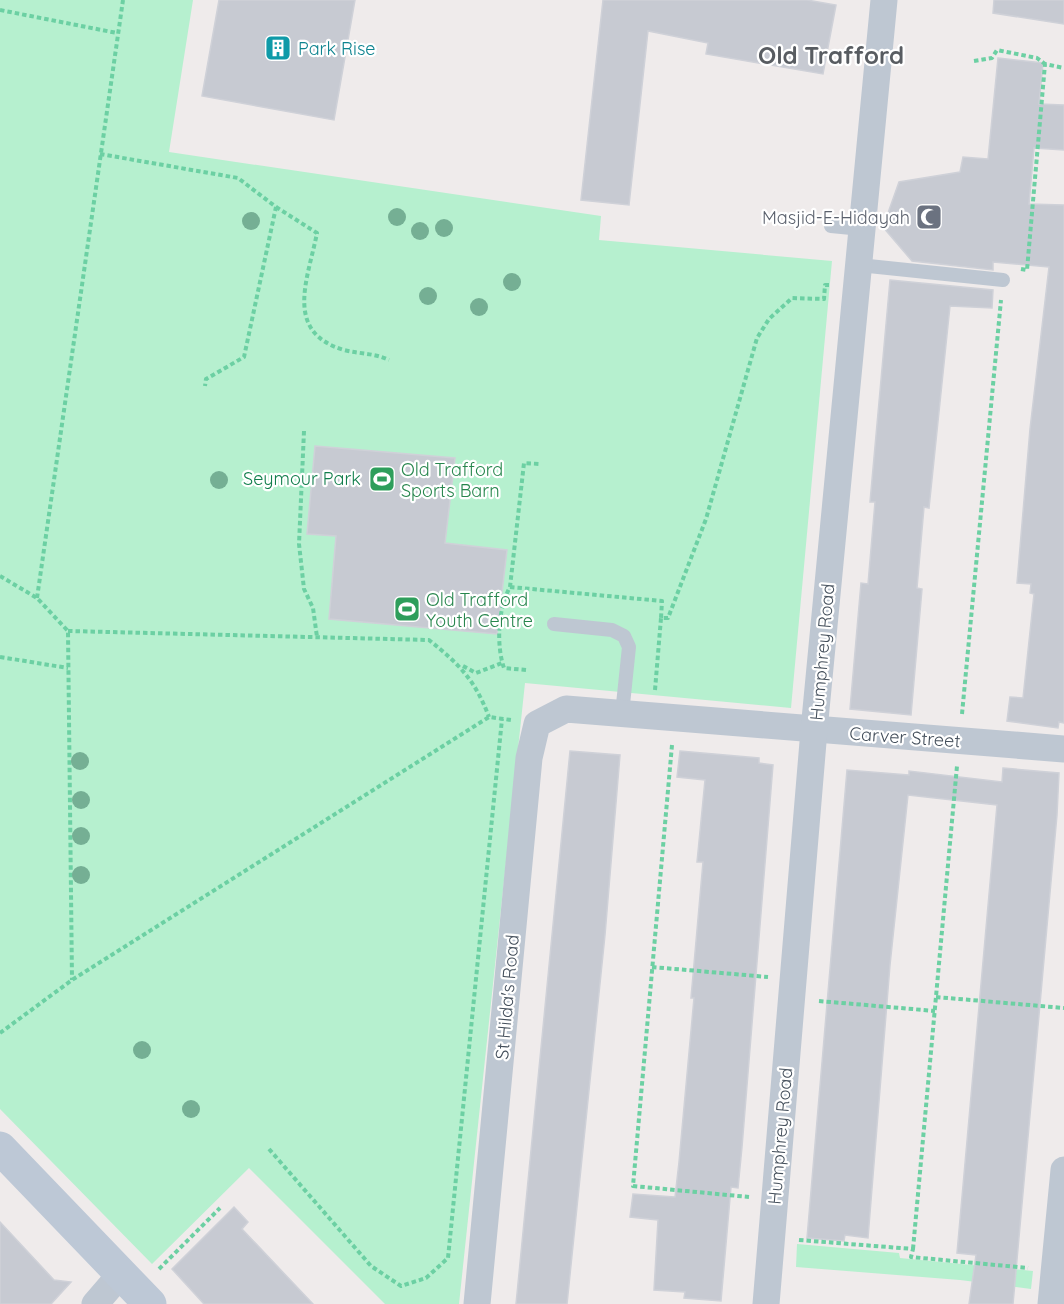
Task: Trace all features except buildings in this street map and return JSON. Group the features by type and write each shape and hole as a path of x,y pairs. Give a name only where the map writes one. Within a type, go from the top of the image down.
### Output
{"main road":[{"path":"0,1148 136,1290"}],"street":[{"name":"Humphrey Road","path":"766,1304 814,730 884,0"},
{"name":"Carver Street","path":"537,724 566,709 1064,749"},
{"name":"St Hilda's Road","path":"477,1304 529,758 537,724"},
{"path":"1051,1304 1064,1170"},
{"path":"95,1304 136,1290"}],"lane":[{"path":"831,226 862,229"},
{"path":"858,277 1003,280"},
{"path":"554,624 612,630 624,636 629,647 622,714"}],"path":[{"path":"37,598 123,0"},
{"path":"0,10 117,33"},
{"path":"974,61 992,58 996,50 1037,58 1045,64 1064,68"},
{"path":"1045,64 1027,270 1004,267 911,1257 1053,1271"},
{"path":"100,154 238,178 276,207 317,233 302,308 310,328 327,342 345,350 378,354 389,360"},
{"path":"205,386 206,379 244,357 276,207"},
{"path":"661,618 669,618 706,519 757,338 769,319 792,298 824,299 825,285 858,277"},
{"path":"304,431 299,544 304,589 313,608 318,637"},
{"path":"526,670 504,668 499,656 503,600 510,587 525,463 540,464"},
{"path":"0,576 37,598 68,631 72,980"},
{"path":"510,587 662,601 664,717 652,967 633,1186 775,1197"},
{"path":"68,631 429,640 459,664 476,673 502,663"},
{"path":"0,657 68,668"},
{"path":"459,664 478,688 489,717"},
{"path":"0,1033 72,980 489,717 537,724"},
{"path":"268,1149 371,1266 401,1286 426,1278 448,1258 502,719"},
{"path":"652,967 935,1011"},
{"path":"936,997 1064,1008"},
{"path":"136,1290 220,1208"},
{"path":"771,1238 913,1249"}],"green space":[{"name":"Seymour Park","path":"0,0 193,0 169,152 601,216 599,240 832,261 791,708 525,683 459,1304 385,1304 249,1168 152,1264 0,1109"},
{"path":"797,1244 899,1253 900,1258 1033,1271 1031,1289 960,1280 796,1267"}],"place":[{"name":"Park Rise","path":"278,48"},
{"name":"Masjid-E-Hidayah","path":"929,217"},
{"name":"Old Trafford Sports Barn","path":"382,479"},
{"name":"Old Trafford Youth Centre","path":"407,609"}],"district":[{"name":"Old Trafford","path":"831,55"}]}
